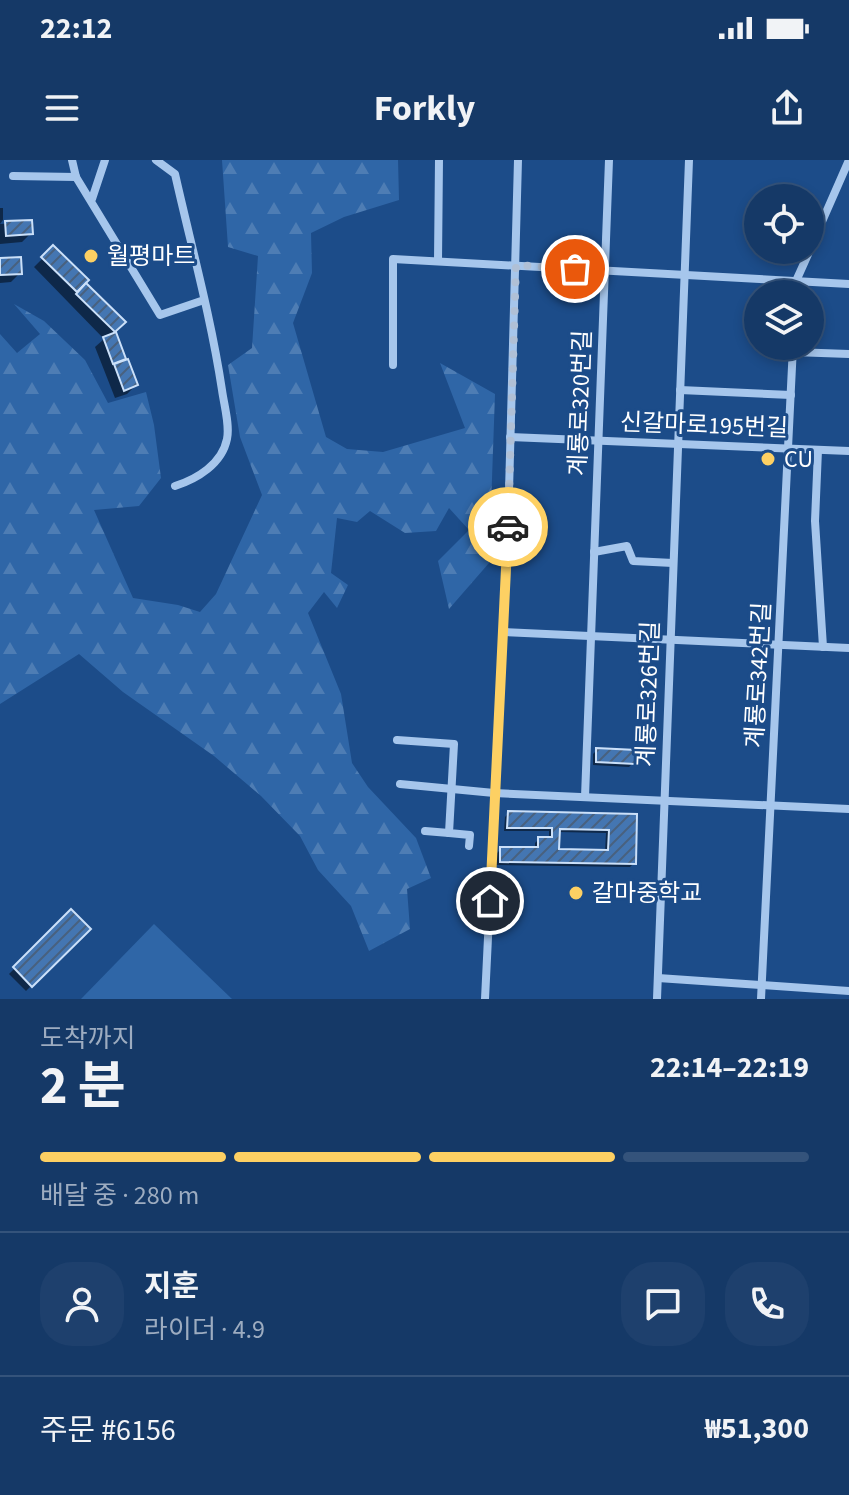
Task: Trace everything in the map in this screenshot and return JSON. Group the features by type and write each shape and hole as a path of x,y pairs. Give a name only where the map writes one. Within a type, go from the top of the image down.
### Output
{"street":[{"path":"72,160 76,177 160,315 204,300"},
{"path":"92,199 105,160"},
{"path":"156,160 175,174 215,347 228,438 220,455 206,471 191,481 175,486"},
{"path":"438,261 439,160"},
{"path":"485,999 508,528 518,160"},
{"name":"계룡로320번길","path":"585,797 609,160"},
{"name":"계룡로326번길","path":"657,999 689,160"},
{"path":"824,218 849,160"},
{"path":"13,176 76,177"},
{"path":"393,365 393,259 777,280"},
{"path":"824,283 849,284"},
{"name":"계룡로342번길","path":"824,352 849,354"},
{"name":"계룡로342번길","path":"761,999 793,360"},
{"path":"680,390 791,395"},
{"name":"신갈마로195번길","path":"510,437 849,451"},
{"path":"818,450 815,521 823,647"},
{"path":"594,552 627,546 633,561 673,563"},
{"path":"503,632 849,648"},
{"path":"397,740 454,744 449,833"},
{"path":"400,784 494,793 849,809"},
{"path":"425,831 470,835 469,846"},
{"path":"658,978 849,991"}],"green space":[{"path":"222,160 398,160 399,200 344,217 311,233 312,273 293,323 326,437 347,449 383,452 465,428 440,363 495,394 489,563 449,609 438,561 469,530 449,508 436,531 405,533 370,511 357,522 337,518 331,573 348,585 337,608 324,592 308,613 341,694 352,763 368,787 416,838 431,878 407,889 410,929 369,951 351,906 318,870 300,836 261,796 214,756 123,692 79,654 0,704 0,334 17,353 40,334 14,304 44,321 85,360 108,403 146,392 161,478 139,506 94,510 133,598 200,612 216,594 262,495 240,437 228,365 252,348 258,256 228,247"},
{"path":"154,924 232,999 81,999"}],"building":[{"path":"32,220 33,234 6,236 5,221"},
{"path":"53,245 89,280 77,292 41,257"},
{"path":"21,257 22,274 0,275 0,258"},
{"path":"86,283 126,322 115,332 76,294"},
{"path":"116,332 126,359 113,364 103,337"},
{"path":"128,359 138,385 124,391 114,364"},
{"path":"596,748 636,750 635,764 596,762"},
{"path":"508,811 637,814 636,864 500,862 500,847 538,847 538,837 552,837 552,828 507,828","holes":["560,829 609,830 608,850 559,849"]},
{"path":"71,909 91,929 32,987 13,967"}],"way so far":[{"path":"508,527 516,265 575,269"}],"place":[{"name":"월평마트","path":"91,256"},
{"name":"CU","path":"768,459"},
{"name":"갈마중학교","path":"576,893"}],"route":[{"path":"490,901 508,527"}]}
